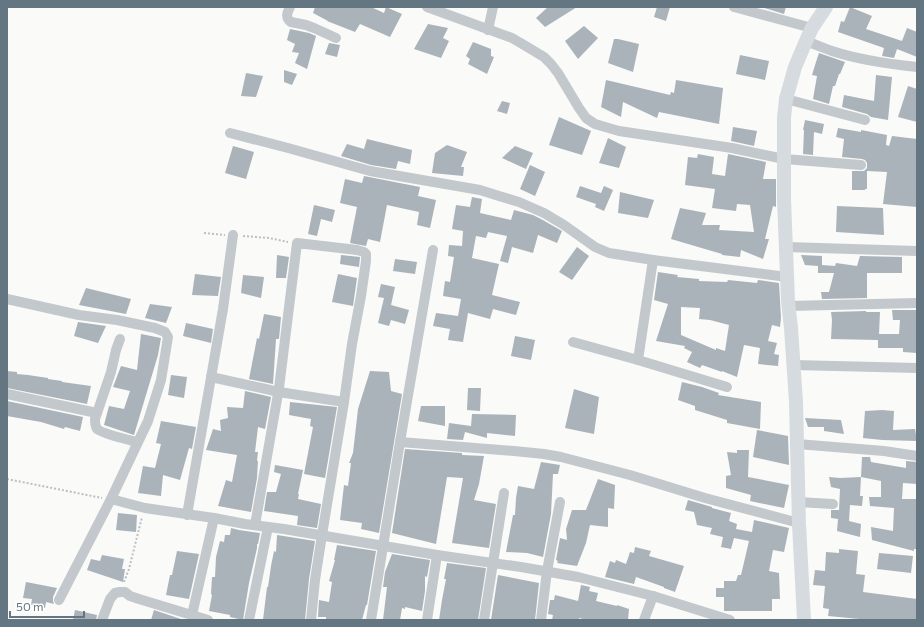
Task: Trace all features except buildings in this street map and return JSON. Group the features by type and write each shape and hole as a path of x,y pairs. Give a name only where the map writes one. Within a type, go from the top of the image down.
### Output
{"highway":[{"path":"804,620 798,502 796,402 788,306 784,199 784,118 786,99 795,67 812,28 826,7"}],"street":[{"path":"290,7 287,13 287,18 291,22 306,25 336,38"},
{"path":"427,7 512,38 544,57 558,73 586,118 595,124 619,131 732,148 784,159 861,165"},
{"path":"488,30 493,7"},
{"path":"734,7 812,28"},
{"path":"806,41 830,51 857,58 917,67"},
{"path":"786,99 865,120"},
{"path":"230,133 370,171 480,190 519,202 544,213 595,247 609,253 787,277"},
{"path":"187,515 223,309 233,235"},
{"path":"256,526 279,392 297,243 364,252 366,254 366,261 362,289 315,580 311,620"},
{"path":"786,247 917,250"},
{"path":"371,620 433,250"},
{"path":"638,360 652,260"},
{"path":"7,299 79,315 154,328 167,333 168,339 161,380 148,421 111,499 60,600"},
{"path":"788,306 917,303"},
{"path":"120,339 95,423 100,430 137,442"},
{"path":"573,342 727,387"},
{"path":"793,365 917,368"},
{"path":"211,377 279,392 344,402"},
{"path":"7,394 97,413"},
{"path":"400,442 514,451 561,457 799,523"},
{"path":"797,444 884,451 917,456"},
{"path":"484,620 504,493"},
{"path":"111,499 145,508 578,577 653,596 730,620"},
{"path":"541,620 547,571 560,502"},
{"path":"798,502 833,504"},
{"path":"192,615 214,518"},
{"path":"250,620 268,527"},
{"path":"428,620 438,555"},
{"path":"102,620 112,596 118,592 125,592 130,596 208,620"},
{"path":"644,620 653,596"}],"path":[{"path":"204,233 269,238 297,243"},
{"path":"7,479 111,499"},
{"path":"125,592 123,586 145,508"}]}
